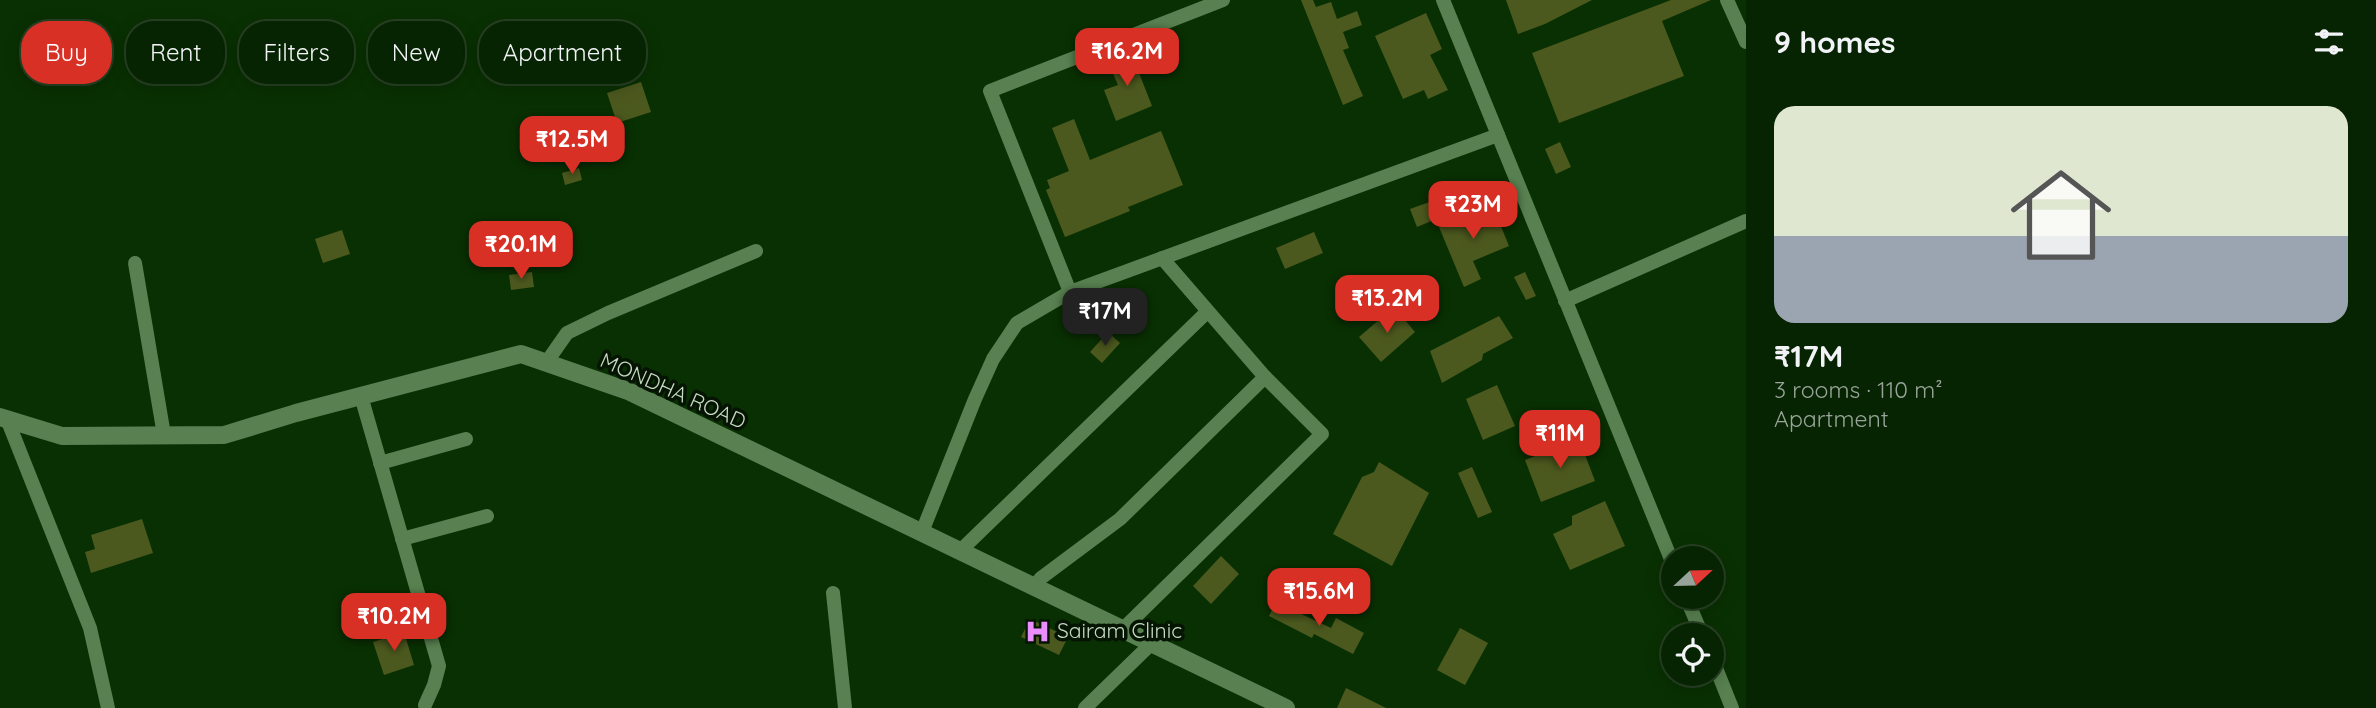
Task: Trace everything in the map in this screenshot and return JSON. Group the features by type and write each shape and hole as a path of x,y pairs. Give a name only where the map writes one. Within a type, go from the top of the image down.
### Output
{"street":[{"path":"1070,292 990,91 1223,0"},
{"path":"1443,0 1666,546"},
{"path":"1727,0 1746,42"},
{"path":"922,532 993,359 1017,323 1070,292 1498,135"},
{"path":"1565,301 1746,221"},
{"path":"546,363 567,333 608,313 757,251"},
{"path":"1123,629 1322,434 1265,377 1162,258"},
{"path":"135,262 164,435"},
{"path":"960,551 1207,313"},
{"name":"MONDHA ROAD","path":"4,418 62,436 224,435 296,412 521,354 628,391 1286,708"},
{"path":"1034,586 1120,519 1265,377"},
{"path":"360,396 439,666 425,705"},
{"path":"4,418 90,628 108,708"},
{"path":"380,463 466,439"},
{"path":"402,538 486,516"},
{"path":"833,593 845,708"},
{"path":"1085,708 1152,643"},
{"path":"1723,686 1732,708"}],"building":[{"path":"1301,0 1313,0 1316,7 1331,2 1337,19 1357,11 1362,25 1343,32 1349,48 1343,50 1363,96 1343,105"},
{"path":"1506,0 1592,0 1545,24 1518,34"},
{"path":"1671,0 1711,0 1662,21 1684,76 1559,123 1532,53"},
{"path":"1426,13 1442,49 1430,55 1448,90 1428,99 1424,90 1403,99 1375,36"},
{"path":"1130,50 1152,106 1116,121 1104,90 1118,85 1107,60"},
{"path":"642,84 651,112 617,123 607,93"},
{"path":"1074,119 1090,160 1161,131 1183,185 1128,207 1130,211 1065,237 1046,190 1050,188 1047,180 1069,171 1052,128"},
{"path":"1560,142 1571,167 1556,174 1545,149"},
{"path":"579,168 582,180 565,185 562,173"},
{"path":"1435,200 1441,217 1417,227 1410,209"},
{"path":"1492,204 1509,246 1473,261 1481,279 1464,287 1439,227"},
{"path":"342,230 350,254 323,263 315,239"},
{"path":"1314,232 1323,253 1285,269 1276,248"},
{"path":"532,272 534,287 511,290 509,275"},
{"path":"1525,272 1536,296 1526,300 1514,277"},
{"path":"1394,307 1415,332 1381,362 1359,337"},
{"path":"1499,316 1513,338 1483,354 1482,360 1442,383 1430,351"},
{"path":"1108,332 1120,343 1102,363 1090,352"},
{"path":"1497,385 1515,426 1483,440 1466,399"},
{"path":"1579,439 1595,481 1541,502 1525,460"},
{"path":"1379,462 1429,493 1392,566 1333,534 1362,477 1374,472"},
{"path":"1472,467 1492,512 1478,518 1458,473"},
{"path":"1605,501 1625,546 1570,570 1553,534 1572,525 1572,516"},
{"path":"142,519 153,553 91,573 85,552 95,549 91,535"},
{"path":"1221,556 1239,574 1211,604 1193,586"},
{"path":"1276,602 1331,628 1336,618 1364,633 1353,654 1314,634 1312,638 1269,616"},
{"path":"1030,619 1068,637 1059,655 1021,637"},
{"path":"1460,628 1488,643 1465,685 1437,670"},
{"path":"404,632 414,665 384,675 373,642"},
{"path":"1346,688 1386,708 1337,708"}],"place":[{"name":"Sairam Clinic","path":"1037,631"}]}
